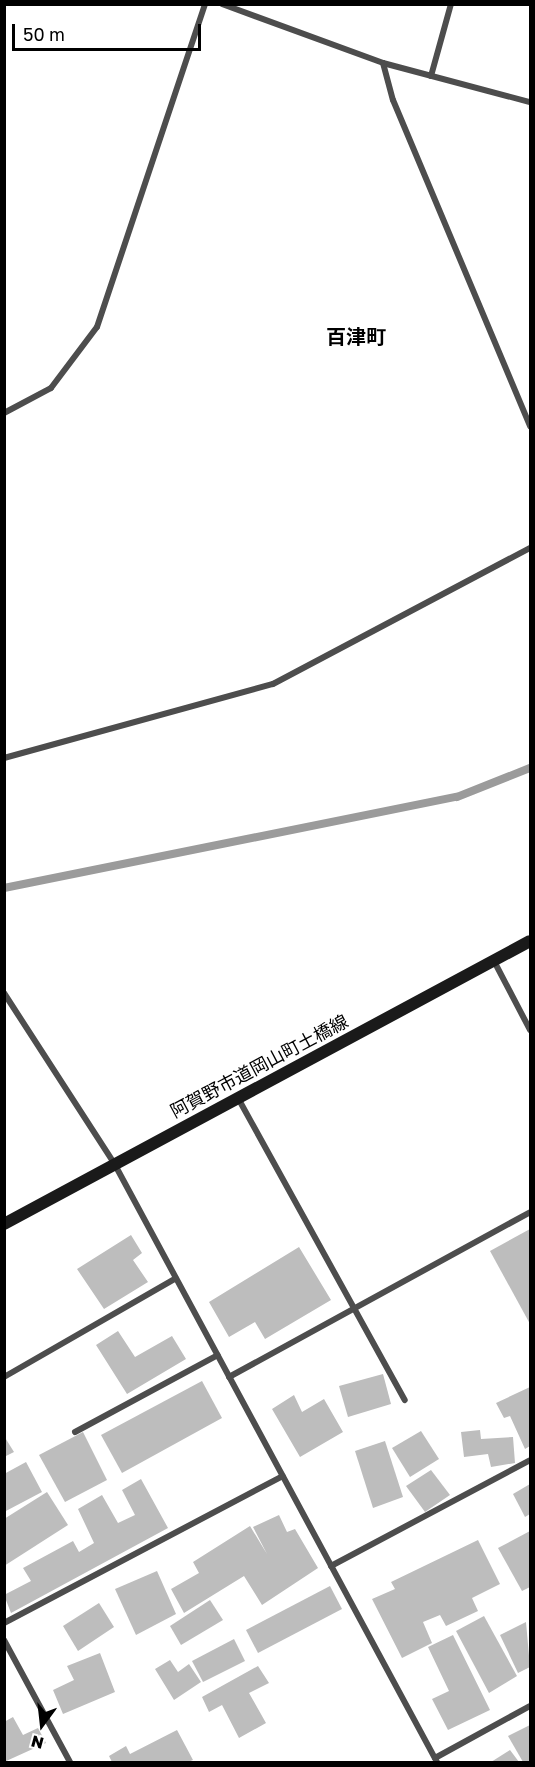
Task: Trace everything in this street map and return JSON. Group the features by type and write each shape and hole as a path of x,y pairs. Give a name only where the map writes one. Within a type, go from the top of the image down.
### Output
{"street":[{"path":"4,413 51,388 97,327 205,4"},
{"path":"222,4 383,63 531,102"},
{"path":"431,76 451,4"},
{"path":"383,63 393,100 531,426"},
{"path":"4,758 273,684 531,548"},
{"name":"阿賀野市道岡山町土橋線","path":"4,1224 114,1163 531,942"},
{"path":"494,961 531,1030"},
{"path":"4,993 114,1163 436,1760 531,1706"},
{"path":"238,1097 405,1400"},
{"path":"229,1377 531,1212"},
{"path":"4,1377 176,1278"},
{"path":"75,1431 218,1355"},
{"path":"332,1566 531,1460"},
{"path":"4,1623 283,1476"},
{"path":"4,1640 70,1762"}],"building":[{"path":"530,1229 530,1324 490,1251"},
{"path":"131,1235 142,1253 133,1260 148,1282 104,1309 77,1269"},
{"path":"299,1247 331,1300 265,1339 255,1322 229,1337 209,1302"},
{"path":"118,1331 135,1357 172,1336 186,1359 127,1394 96,1345"},
{"path":"383,1374 391,1404 348,1417 339,1386"},
{"path":"202,1381 222,1418 122,1473 101,1435"},
{"path":"530,1387 530,1446 525,1449 510,1416 504,1418 496,1403"},
{"path":"294,1395 302,1412 324,1399 343,1432 300,1457 272,1409"},
{"path":"480,1430 481,1439 513,1437 515,1463 491,1467 488,1454 464,1457 461,1432"},
{"path":"421,1431 439,1459 410,1477 392,1448"},
{"path":"83,1432 107,1480 65,1502 39,1455"},
{"path":"4,1436 14,1452 4,1457"},
{"path":"385,1441 403,1497 373,1508 355,1451"},
{"path":"26,1462 42,1492 4,1512 4,1474"},
{"path":"431,1470 450,1495 425,1512 406,1486"},
{"path":"141,1479 168,1528 11,1613 4,1595 31,1581 23,1568 73,1541 79,1552 94,1543 78,1509 102,1495 118,1523 135,1515 122,1490"},
{"path":"530,1484 530,1514 525,1517 513,1494"},
{"path":"47,1492 68,1525 4,1566 4,1519"},
{"path":"279,1515 287,1532 295,1529 318,1568 262,1605 244,1576 184,1613 171,1589 199,1573 193,1562 250,1526 267,1554 253,1527"},
{"path":"530,1531 530,1587 522,1591 498,1548"},
{"path":"478,1540 500,1584 472,1598 478,1611 446,1626 440,1615 423,1622 432,1643 402,1658 372,1599 395,1589 391,1582"},
{"path":"157,1571 176,1614 136,1635 115,1589"},
{"path":"330,1586 342,1609 258,1653 246,1630"},
{"path":"210,1600 223,1620 181,1645 170,1626"},
{"path":"99,1603 114,1627 78,1651 63,1626"},
{"path":"484,1616 517,1676 489,1693 456,1631"},
{"path":"526,1622 530,1667 518,1673 500,1635"},
{"path":"453,1635 490,1710 448,1730 432,1699 449,1691 428,1647"},
{"path":"234,1639 245,1661 203,1682 192,1661"},
{"path":"100,1653 115,1692 63,1714 53,1690 74,1680 67,1666"},
{"path":"170,1660 178,1672 189,1664 201,1682 174,1700 155,1669"},
{"path":"258,1666 269,1683 249,1693 266,1723 239,1738 222,1705 209,1712 202,1697"},
{"path":"13,1717 23,1735 38,1728 46,1743 4,1762 4,1722"},
{"path":"530,1725 530,1762 523,1762 508,1736"},
{"path":"177,1730 193,1760 188,1762 112,1762 109,1756 126,1746 130,1754"},
{"path":"510,1750 519,1762 491,1762"}],"waterway":[{"path":"4,888 457,797 530,768"}],"district":[{"name":"百津町","path":"356,336"}]}
